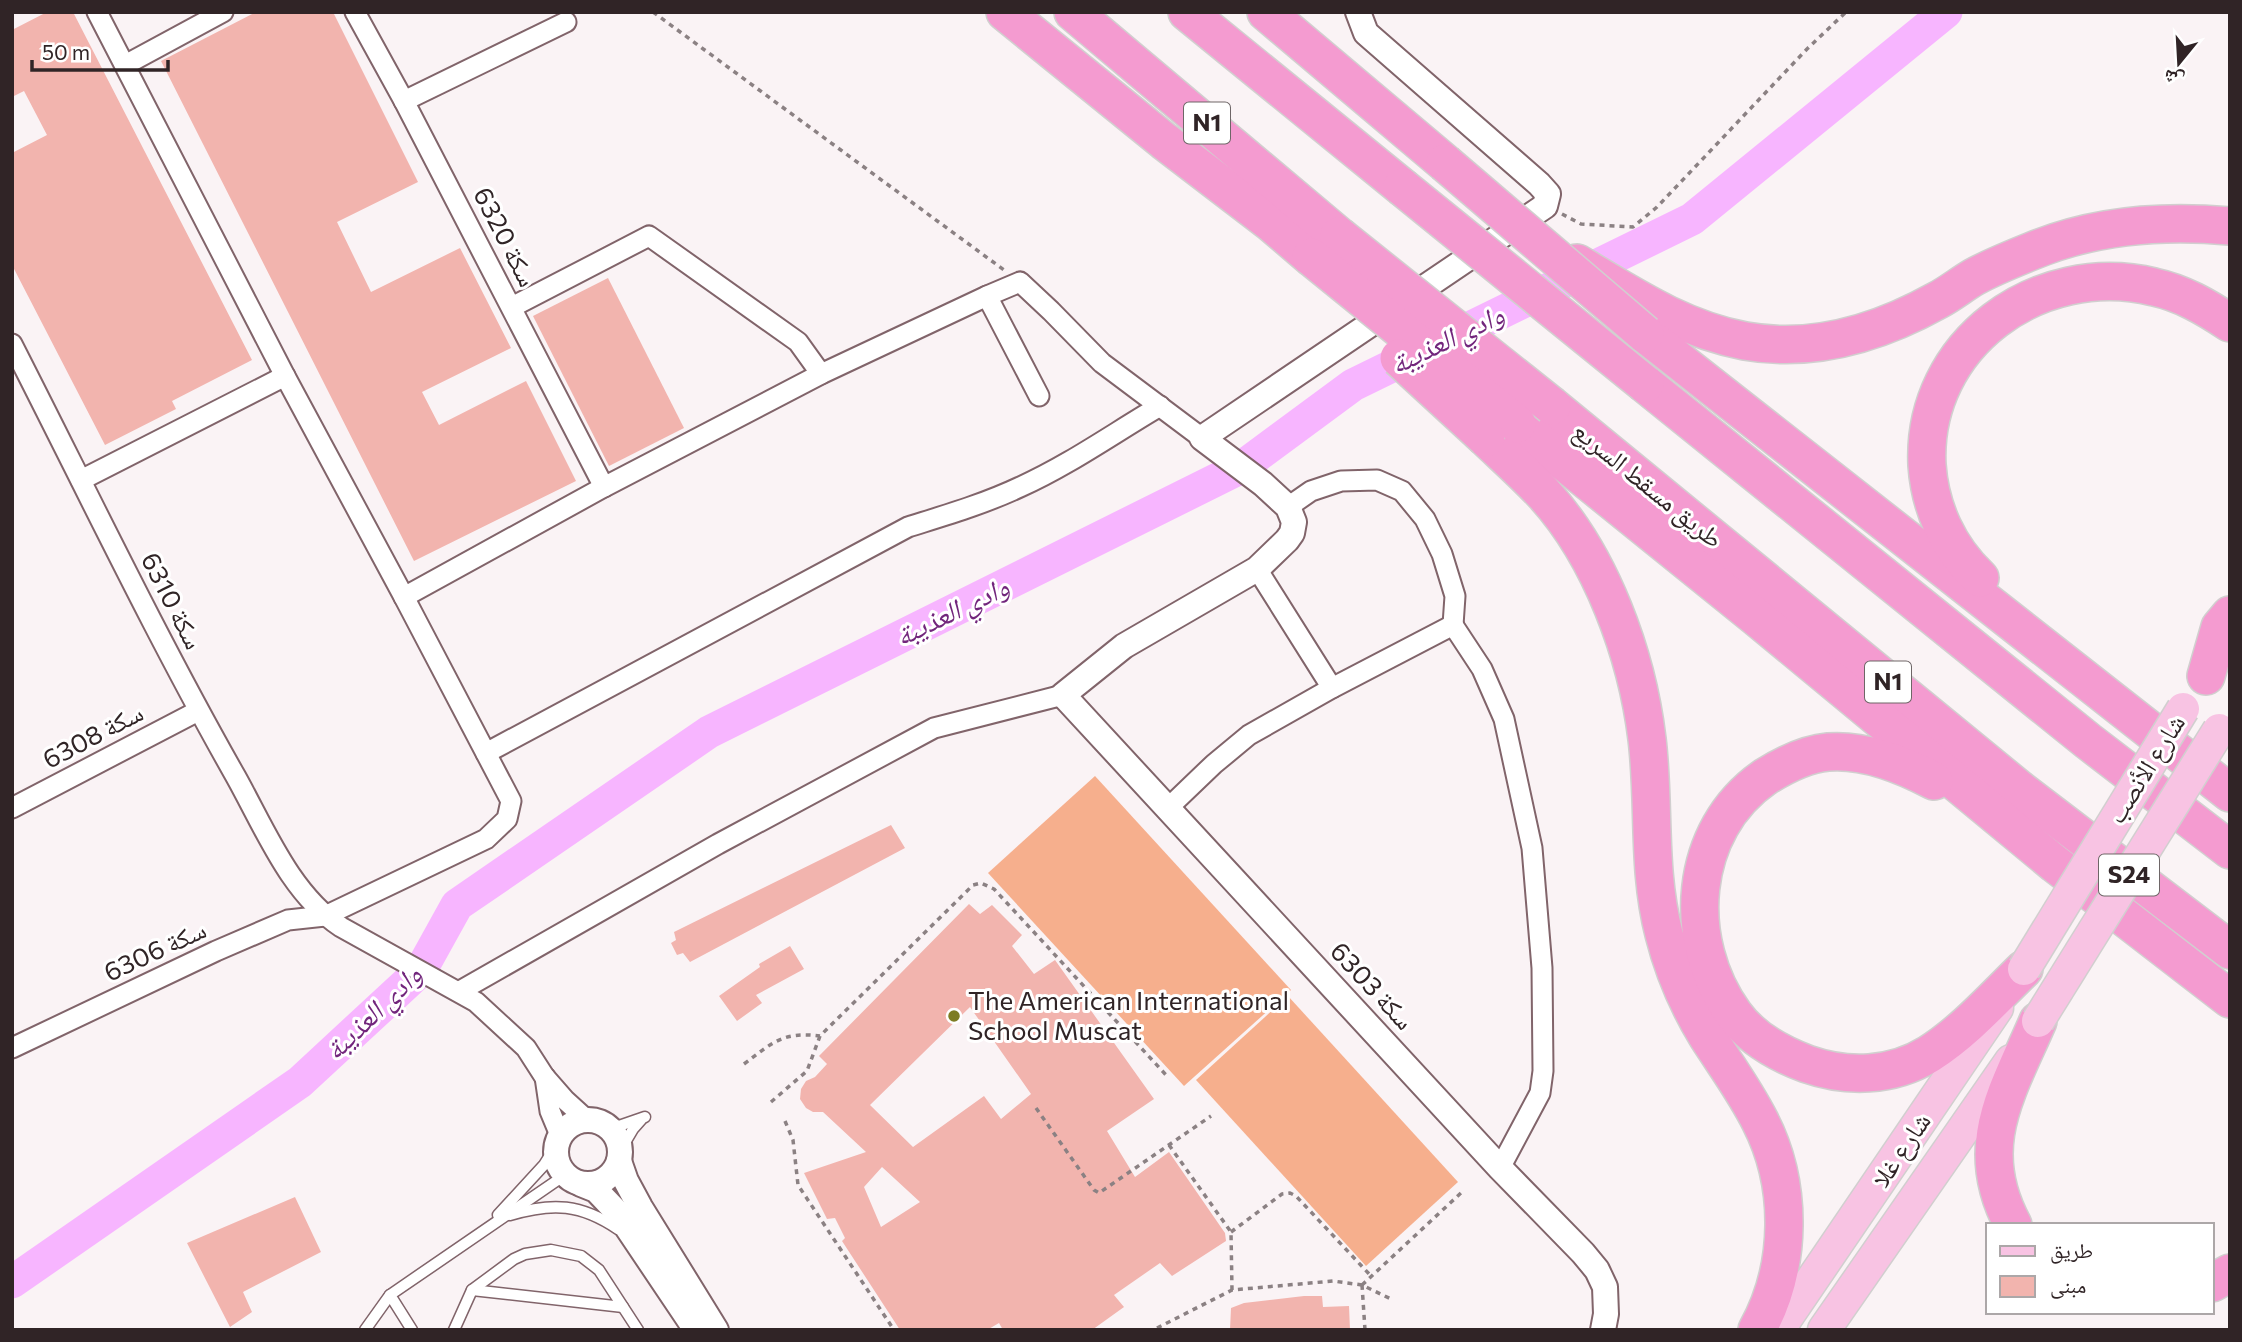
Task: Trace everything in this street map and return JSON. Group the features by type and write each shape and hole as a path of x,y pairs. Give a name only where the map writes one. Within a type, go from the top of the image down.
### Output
{"highway":[{"path":"1005,12 1164,141 1317,253 1501,431 1756,617 2023,838 2230,999"},
{"name":"طريق مسقط السريع","path":"1073,12 1317,253 1552,406 2019,789 2230,950"},
{"path":"1187,12 2088,741 2230,849"},
{"path":"1266,12 1445,163 1539,221 1655,324 2114,703 2230,793"},
{"path":"1655,324 1695,327 1745,341 1795,344 1840,339 1887,325 1940,299 1992,268 2063,239 2127,226 2175,223 2230,226"},
{"path":"2114,703 1974,572 1943,528 1934,508 1928,479 1926,448 1936,402 1942,385 1976,336 2011,308 2053,289 2097,282 2127,282 2154,286 2209,309 2230,323"},
{"path":"1501,431 1569,528 1600,582 1623,635 1647,738 1653,874 1663,932 1678,979 1692,1008 1760,1121 1776,1158 1781,1182 1784,1232 1782,1256 1766,1314 1757,1330"},
{"path":"2206,676 2220,627 2230,615"},
{"path":"2023,838 1949,789 1917,772 1860,753 1828,752 1781,766 1743,796 1712,841 1699,903 1702,940 1710,966 1734,1014 1753,1034 1771,1047 1791,1058 1842,1074 1867,1074 1892,1069 1928,1055 1968,1024 2024,969"},
{"path":"2187,966 2230,1008"},
{"path":"2012,1223 2006,1212 1995,1172 1995,1132 2011,1084 2038,1021"},
{"path":"2214,1282 2230,1273"}],"main road":[{"name":"شارع الأنصب","path":"2024,969 2183,709 2230,643"},
{"name":"شارع الأنصب","path":"2038,1021 2225,723"},
{"name":"شارع غلا","path":"1778,1330 2024,969"},
{"name":"شارع غلا","path":"1824,1330 2038,1021"}],"street":[{"name":"سكة 6306","path":"12,1048 216,951 288,920 325,916 486,839 507,819 511,801 285,376 97,12"},
{"path":"125,65 223,12"},
{"name":"سكة 6320","path":"355,12 604,487"},
{"path":"1202,438 1539,221 1548,194 1366,33 1358,12"},
{"path":"404,101 566,22"},
{"path":"512,307 649,236 798,342 821,374"},
{"path":"404,597 604,487 821,374 1020,282 1102,363 1263,484 1287,507 1294,522 1292,533 1287,540 1257,569 1124,646 1063,695 934,728 718,844 460,991"},
{"path":"987,296 1039,396"},
{"name":"سكة 6310","path":"12,344 198,711 293,879 325,916 476,1002 526,1048 544,1076"},
{"path":"81,480 285,376"},
{"path":"486,753 908,527 1021,487 1160,406"},
{"path":"1287,507 1311,491 1341,481 1377,480 1402,491 1425,519 1442,554 1455,596 1453,625 1482,670 1504,719 1532,848 1542,968 1542,1071 1540,1093 1500,1168"},
{"path":"1257,569 1332,688"},
{"path":"1167,809 1249,735 1453,625"},
{"name":"سكة 6303","path":"1063,695 1500,1168 1583,1252 1597,1270 1605,1287 1606,1314 1603,1330"},
{"name":"سكة 6308","path":"12,808 198,711"},
{"path":"544,1076 595,1122 615,1136 626,1181 716,1330"},
{"path":"544,1076 558,1140 556,1156 559,1166 573,1179 596,1190 606,1199 696,1330"},
{"path":"558,1140 567,1127 576,1122 595,1122"},
{"path":"573,1179 591,1184 609,1177 620,1156"}],"lane":[{"path":"595,1122 619,1126 645,1117 632,1129 620,1156"},
{"path":"491,1224 544,1165 558,1140"},
{"path":"365,1330 390,1295 491,1224 573,1179"},
{"path":"491,1224 523,1211 543,1206 560,1206 602,1218 642,1249"},
{"path":"454,1330 472,1290 514,1259 525,1254 551,1250 581,1256 599,1270 638,1330"},
{"path":"472,1290 623,1307"},
{"path":"390,1295 412,1330"}],"path":[{"path":"653,12 1020,282"},
{"path":"1539,221 1633,227 1657,207 1807,48 1846,12"},
{"path":"771,1102 807,1071 820,1036 973,885 981,883 994,889 1167,1076"},
{"path":"744,1064 777,1039 805,1034 820,1036"},
{"path":"1036,1108 1094,1190 1099,1193 1211,1116"},
{"path":"785,1121 793,1140 798,1185 894,1330"},
{"path":"1169,1145 1231,1231 1231,1290"},
{"path":"1365,1330 1362,1285 1462,1192"},
{"path":"1231,1231 1283,1194 1290,1193 1296,1196 1371,1276"},
{"path":"1157,1328 1231,1290 1333,1282 1362,1285 1391,1299"}],"shaded area":[{"path":"1095,776 1291,990 1184,1086 988,873"},
{"path":"1288,996 1458,1182 1366,1266 1196,1080"}],"building":[{"path":"47,12 73,12 252,360 172,401 176,409 105,445 12,265 12,153 47,135 24,91 12,97 12,30"},
{"path":"256,12 333,12 418,182 337,222 371,292 460,248 511,348 422,392 439,425 526,381 576,481 414,561 161,61"},
{"path":"608,278 684,428 609,466 533,316"},
{"path":"891,825 905,848 690,962 683,953 677,955 671,943 676,940 674,932"},
{"path":"969,904 980,914 992,905 1022,935 1012,946 1034,974 1055,960 1154,1099 1107,1131 1135,1177 1169,1152 1225,1233 1226,1241 1172,1276 1160,1263 1114,1295 1124,1307 1092,1330 1003,1330 999,1323 987,1330 900,1330 842,1241 845,1238 835,1218 827,1219 804,1173 866,1152 823,1112 813,1112 806,1108 800,1099 801,1089 806,1081 815,1077 827,1064 819,1056","holes":["970,1007 1031,1094 1001,1119 984,1096 913,1147 870,1105","882,1167 920,1202 881,1227 864,1187"]},
{"path":"790,946 804,969 756,995 762,1003 737,1021 719,996 760,967 759,964"},
{"path":"295,1197 321,1252 243,1292 252,1312 230,1327 187,1243"},
{"path":"1322,1296 1323,1307 1349,1306 1350,1330 1230,1330 1231,1308 1244,1303"}],"waterway":[{"name":"وادي العذيبة","path":"12,1282 300,1082 421,970 457,905 709,732 1242,467 1353,385 1692,219 1946,12"}],"place":[{"name":"The American International School Muscat","path":"954,1016"}]}
